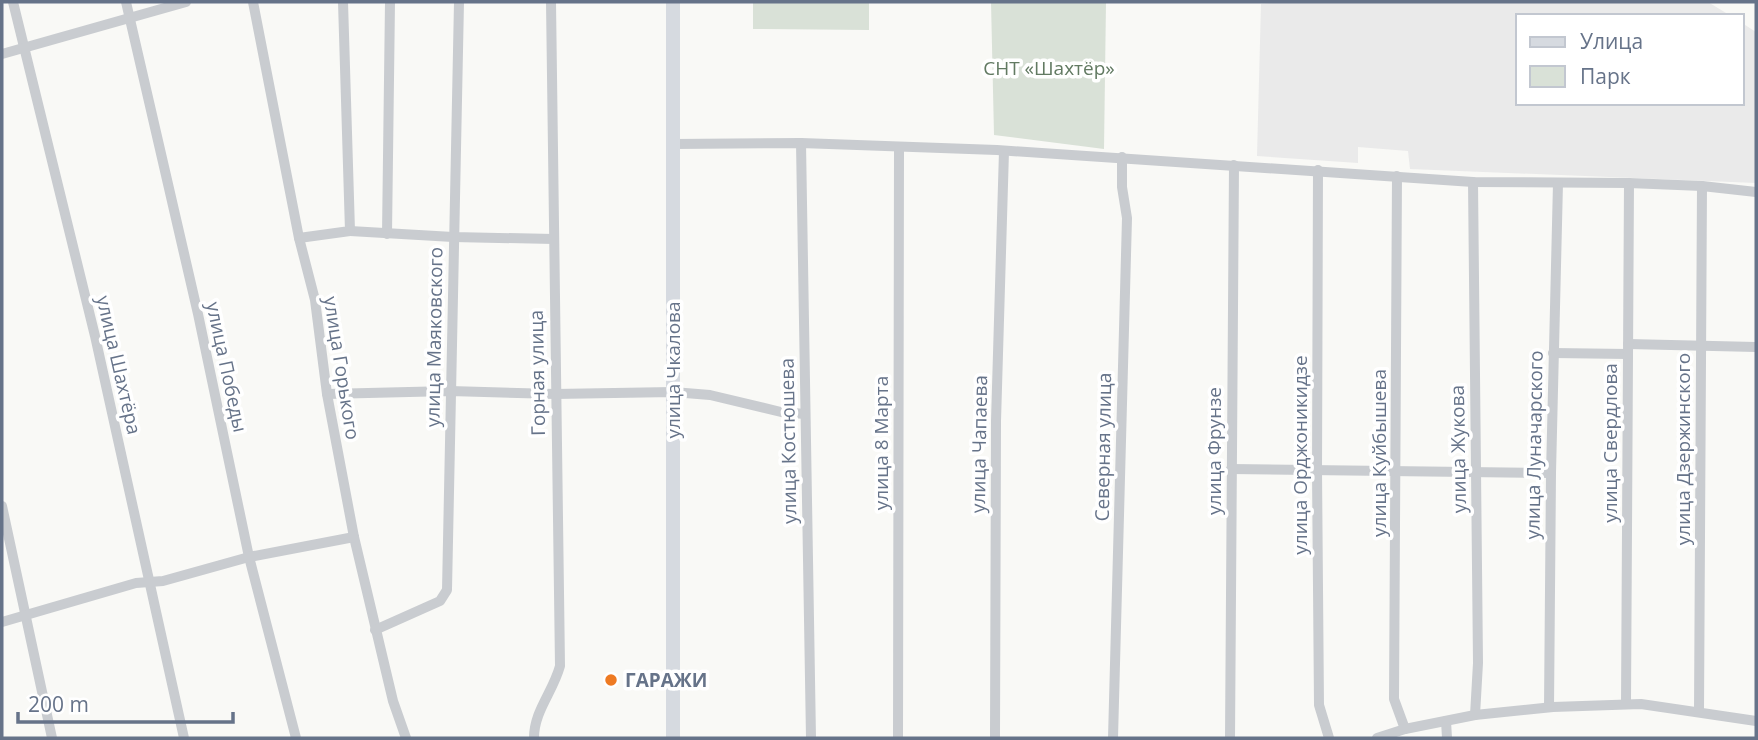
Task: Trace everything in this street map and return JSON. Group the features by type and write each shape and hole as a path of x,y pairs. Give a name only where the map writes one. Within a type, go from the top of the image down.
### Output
{"main road":[{"name":"улица Чкалова","path":"673,2 673,738"}],"street":[{"name":"улица Шахтёра","path":"13,2 96,336 184,738"},
{"name":"улица Победы","path":"126,2 198,314 249,557 296,738"},
{"path":"2,54 186,2"},
{"name":"улица Горького","path":"253,2 299,238 315,300 327,394 354,537 393,702 406,738"},
{"path":"343,2 350,231"},
{"path":"387,234 390,2"},
{"name":"улица Маяковского","path":"375,630 440,601 447,590 459,2"},
{"name":"Горная улица","path":"534,738 534,723 556,681 560,666 551,2"},
{"path":"674,144 801,143 1004,151 1474,182 1629,183 1702,186 1756,192"},
{"name":"улица Костюшева","path":"801,143 811,738"},
{"name":"улица 8 Марта","path":"898,738 899,148"},
{"name":"улица Чапаева","path":"995,738 996,421 1004,151"},
{"name":"Северная улица","path":"1113,738 1127,218 1122,187 1122,157"},
{"name":"улица Фрунзе","path":"1230,738 1234,165"},
{"name":"улица Орджоникидзе","path":"1318,170 1319,705 1329,738"},
{"name":"улица Куйбышева","path":"1397,176 1395,699 1405,729"},
{"name":"улица Жукова","path":"1474,182 1478,663 1475,715"},
{"name":"улица Луначарского","path":"1549,707 1550,473 1558,183"},
{"name":"улица Свердлова","path":"1626,704 1629,183"},
{"name":"улица Дзержинского","path":"1699,712 1702,186"},
{"path":"299,238 350,231 554,239"},
{"path":"1553,353 1701,346 1756,347"},
{"path":"327,394 450,391 555,394 673,392 710,394 780,412 805,414"},
{"path":"1231,469 1550,473"},
{"path":"2,506 52,738"},
{"path":"2,622 136,583 163,581 249,557 354,537"},
{"path":"1377,738 1405,729 1475,715 1549,707 1626,704 1662,706 1756,722"},
{"path":"1446,721 1447,738"}],"shaded area":[{"path":"1708,2 1728,14 1516,14 1516,105 1744,105 1744,24 1756,32 1756,183 1410,169 1408,151 1358,147 1358,163 1257,156 1261,4"}],"green space":[{"path":"753,2 869,2 869,30 753,29"},
{"name":"СНТ «Шахтёр»","path":"991,2 1106,2 1104,149 994,135"}],"place":[{"name":"ГАРАЖИ","path":"611,680"}]}
